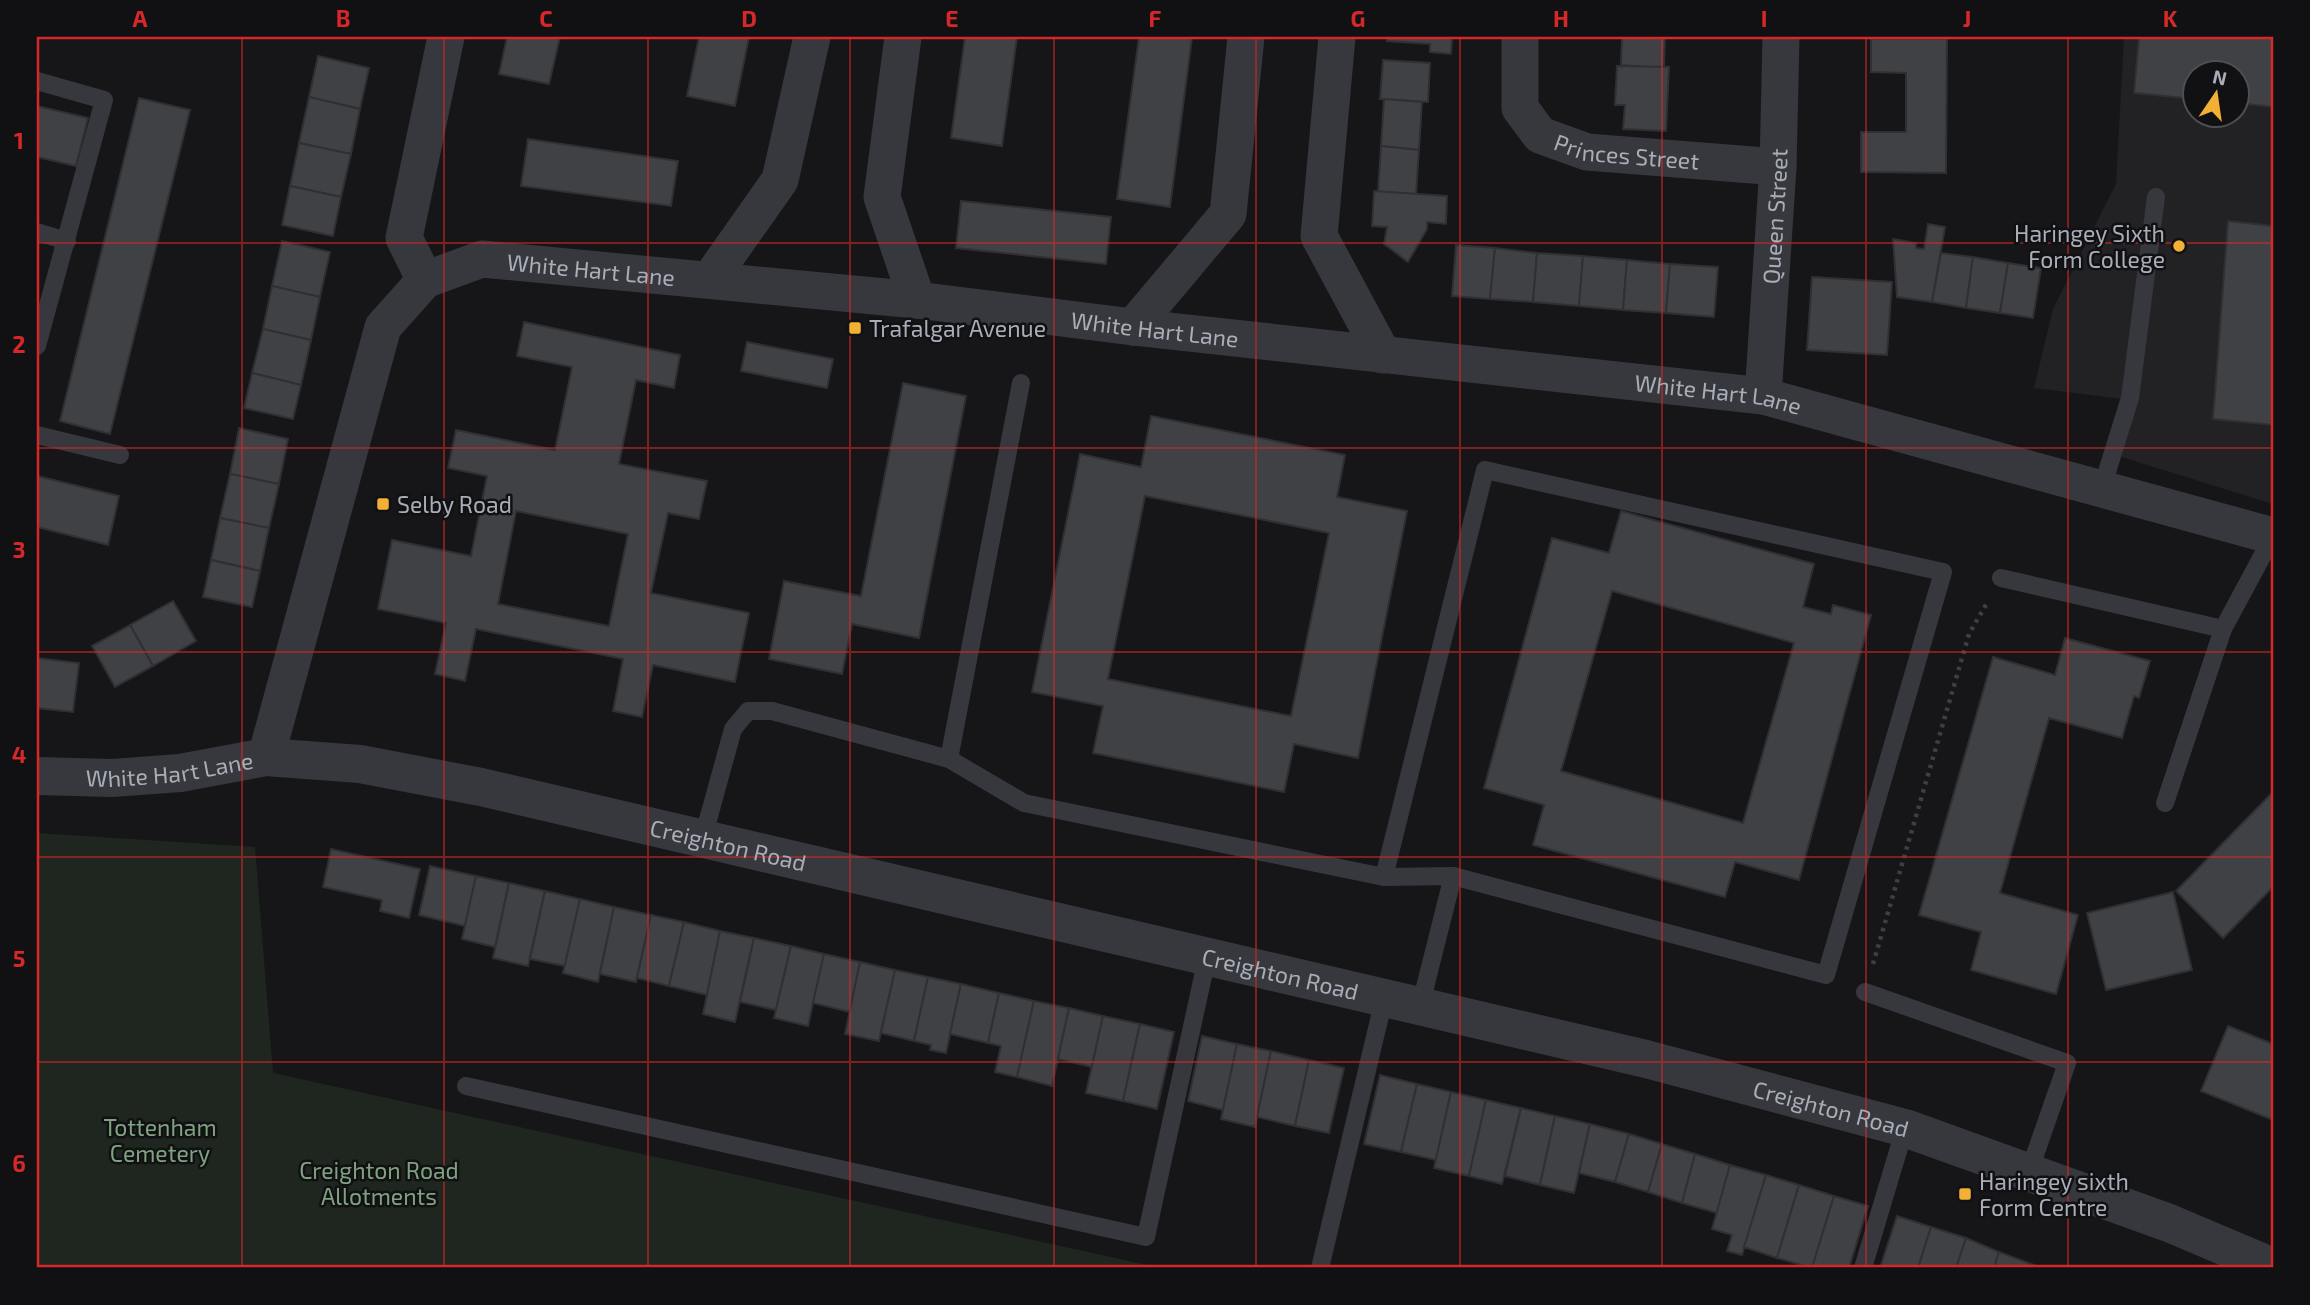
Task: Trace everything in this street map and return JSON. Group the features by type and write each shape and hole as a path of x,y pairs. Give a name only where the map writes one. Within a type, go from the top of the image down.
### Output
{"street":[{"path":"425,280 404,238 446,37"},
{"path":"711,278 780,180 812,37"},
{"path":"904,37 882,197 917,300"},
{"path":"1133,327 1228,214 1246,37"},
{"path":"1337,37 1320,236 1383,355"},
{"name":"Princes Street","path":"1520,37 1520,108 1540,135 1587,152 1778,167"},
{"name":"Queen Street","path":"1763,397 1778,167 1781,37"},
{"name":"White Hart Lane","path":"37,776 112,778 180,773 266,757 383,327 425,280 482,259 711,278 917,300 1133,327 1763,397 2273,536"},
{"name":"Creighton Road","path":"266,757 373,767 481,787 1646,1059 1905,1128 2169,1223 2273,1267"}],"lane":[{"path":"37,81 104,100 37,346"},
{"path":"2101,491 2130,398 2156,197"},
{"path":"37,232 67,241"},
{"path":"949,759 1021,383"},
{"path":"37,435 120,455"},
{"path":"703,838 733,729 748,712 772,711 949,759 1024,803 1384,877 1453,876 1826,975 1943,572 1485,470 1384,877"},
{"path":"2165,803 2222,629 2273,536"},
{"path":"2001,578 2222,629"},
{"path":"1320,1268 1402,1003 1453,876"},
{"path":"466,1086 1146,1237 1207,958"},
{"path":"1865,992 2067,1063 2029,1172"},
{"path":"1863,1268 1905,1128"}],"path":[{"path":"1865,992 1969,634 2001,578"}],"shaded area":[{"name":"Haringey Sixth Form College","path":"2124,37 2273,37 2273,504 2115,455 2122,399 2034,388 2053,309 2116,184"}],"green space":[{"path":"37,833 255,847 273,1073 1161,1268 37,1268"}],"building":[{"path":"507,37 560,37 549,84 499,74"},
{"path":"699,37 749,37 735,106 687,96"},
{"path":"965,37 1017,37 1002,146 951,138"},
{"path":"1139,37 1192,37 1170,207 1117,199"},
{"path":"1388,37 1452,37 1451,54 1430,52 1430,44 1387,41"},
{"path":"1622,37 1665,37 1664,68 1621,65"},
{"path":"2139,37 2273,37 2273,107 2250,105 2250,60 2180,60 2180,98 2134,93"},
{"path":"1871,39 1947,39 1946,173 1861,172 1861,132 1906,132 1906,73 1871,72"},
{"path":"318,56 369,68 360,109 309,97"},
{"path":"1383,60 1430,63 1428,102 1380,99"},
{"path":"1617,66 1669,67 1666,131 1623,129 1625,105 1615,105"},
{"path":"309,97 360,109 351,154 299,143"},
{"path":"139,98 190,110 110,434 60,421"},
{"path":"1384,99 1422,102 1419,150 1381,146"},
{"path":"37,106 88,118 76,166 37,157"},
{"path":"528,139 678,161 671,206 521,186"},
{"path":"299,143 351,154 341,197 290,186"},
{"path":"1381,146 1419,150 1416,194 1378,192"},
{"path":"290,186 341,197 333,236 282,225"},
{"path":"1374,191 1447,196 1446,224 1427,222 1427,229 1408,262 1384,244 1387,227 1372,226"},
{"path":"961,201 1111,217 1106,264 956,248"},
{"path":"2228,221 2273,226 2273,425 2213,419"},
{"path":"1928,224 1945,227 1932,302 1897,297 1893,239 1916,243 1916,248 1924,249"},
{"path":"282,241 330,252 320,297 272,286"},
{"path":"1456,245 1495,248 1490,299 1452,296"},
{"path":"1495,248 1537,253 1533,302 1490,299"},
{"path":"1537,253 1583,256 1579,306 1533,302"},
{"path":"1941,253 1973,257 1966,308 1932,302"},
{"path":"1583,256 1627,260 1623,310 1579,306"},
{"path":"1973,257 2008,263 2000,313 1966,308"},
{"path":"1627,260 1670,264 1666,313 1623,310"},
{"path":"2008,263 2041,268 2033,318 2000,313"},
{"path":"1670,264 1718,267 1714,317 1666,313"},
{"path":"1812,277 1892,282 1887,355 1807,350"},
{"path":"272,286 320,297 311,340 263,329"},
{"path":"524,322 680,355 674,388 636,380 619,464 707,481 699,519 668,513 651,593 749,613 735,682 653,665 642,717 613,711 623,659 476,629 465,681 435,674 446,623 378,609 392,540 471,556 487,476 448,468 456,430 555,450 572,367 517,356","holes":["516,511 628,534 609,626 498,604"]},
{"path":"263,329 311,340 301,385 252,373"},
{"path":"747,342 833,359 827,388 741,371"},
{"path":"252,373 301,385 293,419 244,408"},
{"path":"903,383 966,396 919,638 852,624 842,674 769,659 784,581 861,596"},
{"path":"1151,416 1345,455 1337,497 1407,511 1358,758 1294,744 1284,792 1093,753 1103,706 1032,692 1080,454 1141,467","holes":["1145,496 1329,533 1291,716 1108,679"]},
{"path":"239,428 288,439 279,484 230,474"},
{"path":"230,474 279,484 269,528 220,518"},
{"path":"37,476 119,496 108,545 37,527"},
{"path":"1621,511 1814,564 1803,607 1831,614 1833,605 1871,615 1799,880 1735,862 1725,897 1533,845 1544,805 1484,788 1552,538 1609,553","holes":["1612,591 1794,643 1743,823 1561,771"]},
{"path":"220,518 269,528 260,571 211,560"},
{"path":"211,560 260,571 252,607 203,597"},
{"path":"173,601 196,641 153,666 130,625"},
{"path":"130,625 153,666 115,687 92,646"},
{"path":"2065,638 2150,661 2139,698 2134,696 2122,738 2049,718 2000,893 2078,915 2056,994 1971,970 1981,932 1919,915 1993,657 2055,675"},
{"path":"37,658 79,663 73,712 37,708"},
{"path":"2273,792 2273,887 2223,938 2176,891"},
{"path":"331,849 420,869 409,918 380,911 382,900 323,887"},
{"path":"430,866 476,876 465,926 419,915"},
{"path":"476,876 509,883 495,947 462,939"},
{"path":"509,883 545,891 528,966 493,958"},
{"path":"545,891 580,899 565,966 530,959"},
{"path":"2173,892 2192,970 2106,990 2087,913"},
{"path":"580,899 614,907 598,982 563,973"},
{"path":"614,907 651,915 636,982 600,974"},
{"path":"651,915 684,922 669,986 637,978"},
{"path":"684,922 720,931 707,995 669,986"},
{"path":"720,931 754,938 735,1022 703,1014"},
{"path":"754,938 791,946 776,1010 740,1002"},
{"path":"791,946 824,954 808,1026 774,1018"},
{"path":"824,954 860,962 850,1012 813,1003"},
{"path":"860,962 895,970 879,1041 845,1034"},
{"path":"895,970 928,977 914,1041 881,1033"},
{"path":"928,977 961,984 946,1053 930,1050 931,1045 914,1041"},
{"path":"961,984 999,993 988,1043 950,1034"},
{"path":"999,993 1034,1001 1017,1077 995,1072 1001,1046 988,1043"},
{"path":"1034,1001 1069,1008 1052,1086 1017,1077"},
{"path":"1069,1008 1103,1016 1092,1067 1058,1059"},
{"path":"1103,1016 1140,1024 1123,1101 1086,1093"},
{"path":"1140,1024 1174,1032 1157,1109 1123,1101"},
{"path":"2228,1026 2273,1044 2273,1120 2201,1091"},
{"path":"1202,1036 1237,1044 1223,1110 1188,1101"},
{"path":"1237,1044 1271,1051 1255,1127 1221,1119"},
{"path":"1271,1051 1309,1060 1295,1126 1257,1117"},
{"path":"1309,1060 1344,1068 1329,1133 1295,1126"},
{"path":"1380,1075 1417,1084 1401,1152 1364,1144"},
{"path":"1417,1084 1451,1092 1436,1160 1401,1152"},
{"path":"1451,1092 1486,1100 1469,1176 1434,1168"},
{"path":"1486,1100 1521,1108 1502,1184 1469,1176"},
{"path":"1521,1108 1555,1116 1540,1185 1505,1176"},
{"path":"1555,1116 1590,1124 1574,1193 1540,1185"},
{"path":"1590,1124 1629,1134 1615,1182 1579,1173"},
{"path":"1629,1134 1662,1144 1648,1192 1615,1182"},
{"path":"1662,1144 1695,1154 1682,1203 1648,1192"},
{"path":"1695,1154 1730,1165 1717,1213 1682,1203"},
{"path":"1730,1165 1766,1175 1742,1255 1727,1251 1732,1235 1712,1229"},
{"path":"1766,1175 1799,1185 1777,1258 1744,1247"},
{"path":"1799,1185 1834,1196 1812,1268 1777,1258"},
{"path":"1834,1196 1868,1206 1849,1268 1812,1268"},
{"path":"1897,1216 1931,1227 1918,1268 1880,1268"},
{"path":"1931,1227 1966,1238 1956,1268 1918,1268"},
{"path":"1966,1238 1999,1252 1994,1268 1956,1268"},
{"path":"1999,1252 2034,1265 2032,1268 1994,1268"}],"place":[{"name":"Haringey Sixth Form College","path":"2179,246"},
{"name":"Trafalgar Avenue","path":"855,328"},
{"name":"Selby Road","path":"383,504"},
{"name":"Haringey sixth Form Centre","path":"1965,1194"}],"park label":[{"name":"Tottenham Cemetery","path":"160,1140"},
{"name":"Creighton Road Allotments","path":"379,1183"}]}
